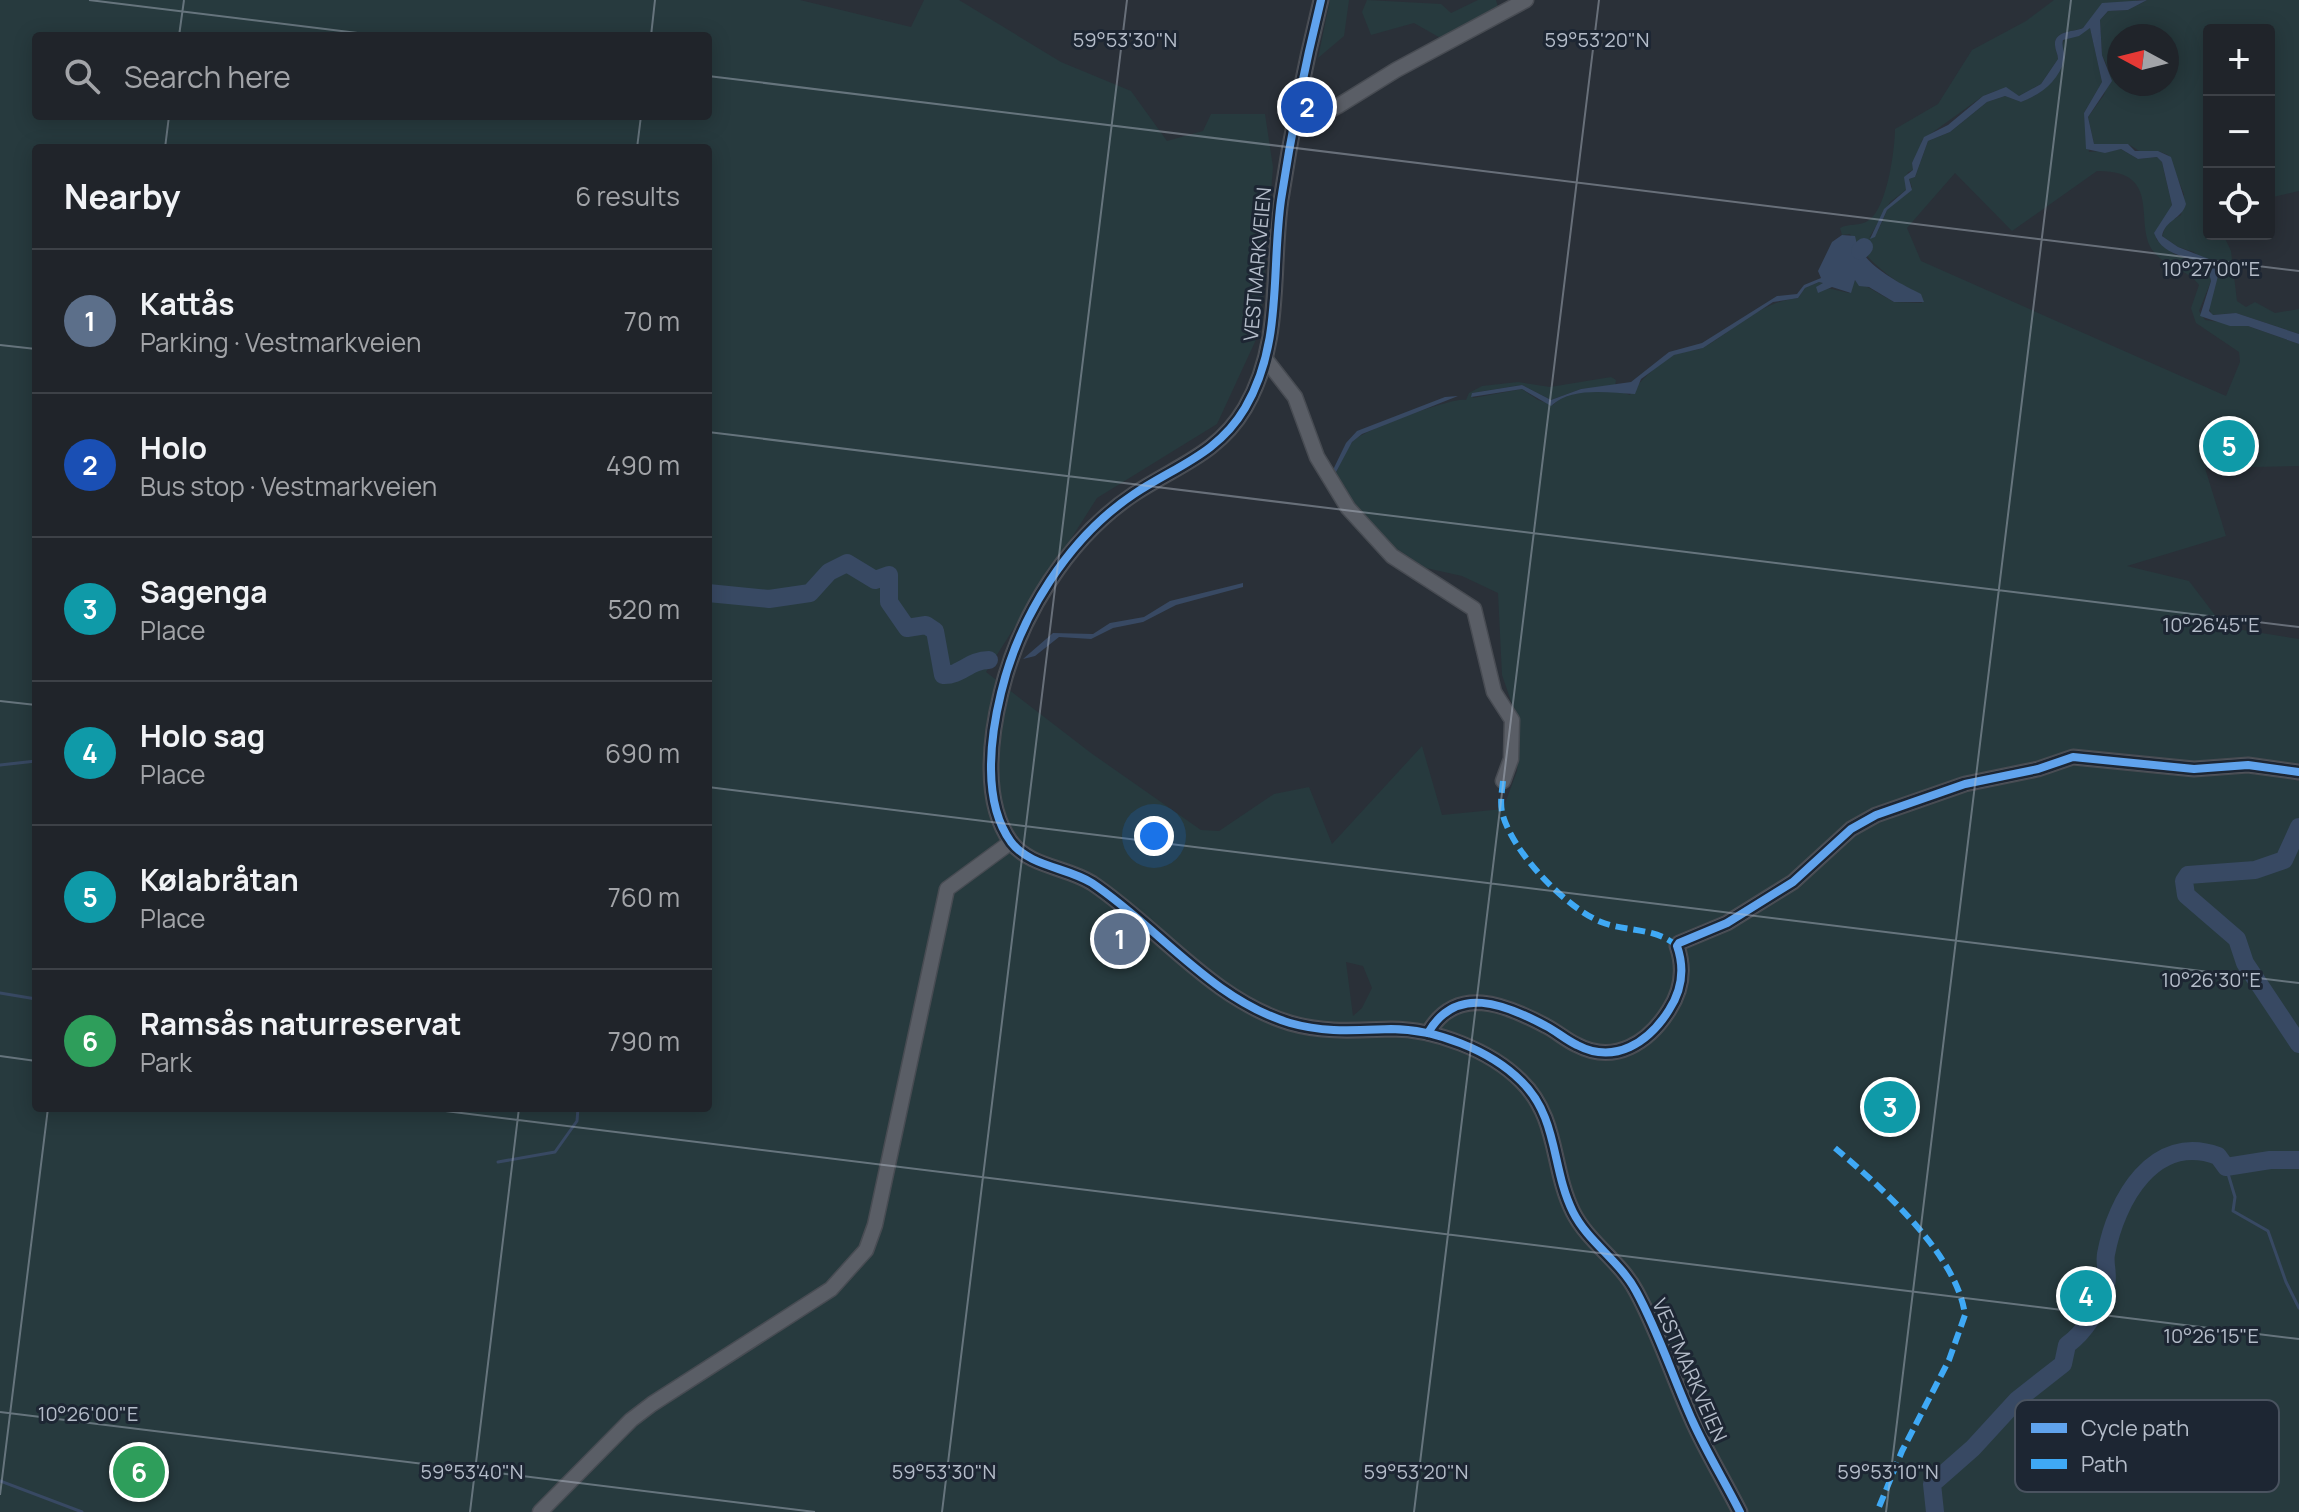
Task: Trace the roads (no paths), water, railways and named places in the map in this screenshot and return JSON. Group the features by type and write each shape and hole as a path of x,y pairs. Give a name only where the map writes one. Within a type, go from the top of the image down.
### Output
{"street":[{"name":"VESTMARKVEIEN","path":"1321,0 1281,201 1274,311 1267,361 1245,407 1225,435 1199,458 1145,487 1112,511 1058,571 1026,621 1002,688 993,744 996,802 1011,842 1033,859 1090,882 1213,981 1262,1013 1326,1031 1395,1029 1428,1033 1493,1060 1512,1072 1534,1095 1550,1128 1570,1208 1633,1285 1694,1425 1740,1512"},
{"path":"1299,116 1317,117 1396,70 1526,0"},
{"path":"1267,361 1295,397 1327,478 1363,526 1392,556 1474,609 1494,692 1512,720 1511,759 1503,781"},
{"path":"1428,1033 1450,1007 1470,1002 1499,1007 1545,1025 1590,1050 1622,1051 1636,1047 1659,1025 1677,997 1682,978 1682,960 1677,946 1688,938 1727,923 1793,882 1868,819 1965,784 2038,769 2073,757 2194,769 2248,765 2298,771"},
{"path":"540,1512 631,1420 831,1289 866,1250 875,1225 947,889 1011,842"}],"water":[{"path":"2147,0 2128,10 2108,11 2100,20 2107,88 2088,117 2094,144 2128,144 2135,151 2158,151 2171,157 2186,204 2166,226 2162,236 2178,247 2214,261 2218,276 2209,311 2213,315 2236,313 2299,334 2299,344 2248,326 2230,326 2200,316 2211,281 2207,265 2169,251 2154,233 2172,205 2162,162 2157,157 2138,159 2121,149 2105,153 2086,149 2084,113 2102,82 2090,28 2079,36 2063,40 2061,68 2042,91 2021,102 2005,96 1987,102 1950,132 1928,141 1915,177 1909,179 1912,190 1887,210 1875,237 1870,239 1884,209 1906,190 1904,177 1913,170 1912,163 1924,137 1948,125 1983,96 2006,87 2019,96 2041,84 2058,59 2055,45 2058,37 2083,28 2102,3"},
{"path":"1842,235 1855,236 1858,246 1872,263 1921,294 1924,302 1894,302 1869,287 1859,286 1855,280 1851,293 1832,287 1818,293 1816,287 1823,283 1819,282 1805,288 1798,298 1773,302 1703,348 1674,355 1641,379 1635,394 1580,393 1551,406 1522,389 1471,397 1472,393 1522,385 1551,400 1581,389 1631,382 1669,352 1702,343 1777,296 1797,294 1804,285 1821,278 1818,271 1832,242"},
{"path":"1458,396 1362,434 1352,442 1335,474 1331,474 1346,443 1357,431 1445,397"},
{"path":"1243,583 1243,587 1176,605 1143,622 1113,628 1091,639 1059,637 1035,656 1023,659 1053,633 1093,634 1110,623 1144,617 1170,601"}],"waterway":[{"path":"1860,251 1864,247"},
{"path":"712,593 769,599 810,593 829,572 847,563 875,580 889,575 889,602 907,628 926,625 935,631 943,675 989,660"},
{"path":"0,765 32,761"},
{"path":"2299,827 2284,860 2255,870 2188,875 2184,881 2186,895 2237,939 2245,963 2299,1044"},
{"path":"0,993 32,998"},
{"path":"498,1162 555,1152 577,1121 578,1112"},
{"path":"2017,1400 2063,1364 2067,1345 2091,1319 2106,1285 2106,1258 2119,1213 2129,1193 2157,1162 2175,1154 2195,1151 2218,1156 2226,1167 2270,1160 2299,1160"},
{"path":"2226,1167 2235,1197 2233,1211 2268,1231 2299,1308"},
{"path":"1935,1512 1932,1484 1973,1448 2015,1402"},
{"path":"0,1481 82,1512"}],"place":[{"name":"Holo","path":"1307,107"},
{"name":"Kølabråtan","path":"2229,446"},
{"name":"Kattås","path":"1120,939"},
{"name":"Sagenga","path":"1890,1107"},
{"name":"Holo sag","path":"2086,1296"},
{"name":"Ramsås naturreservat","path":"139,1472"}]}
